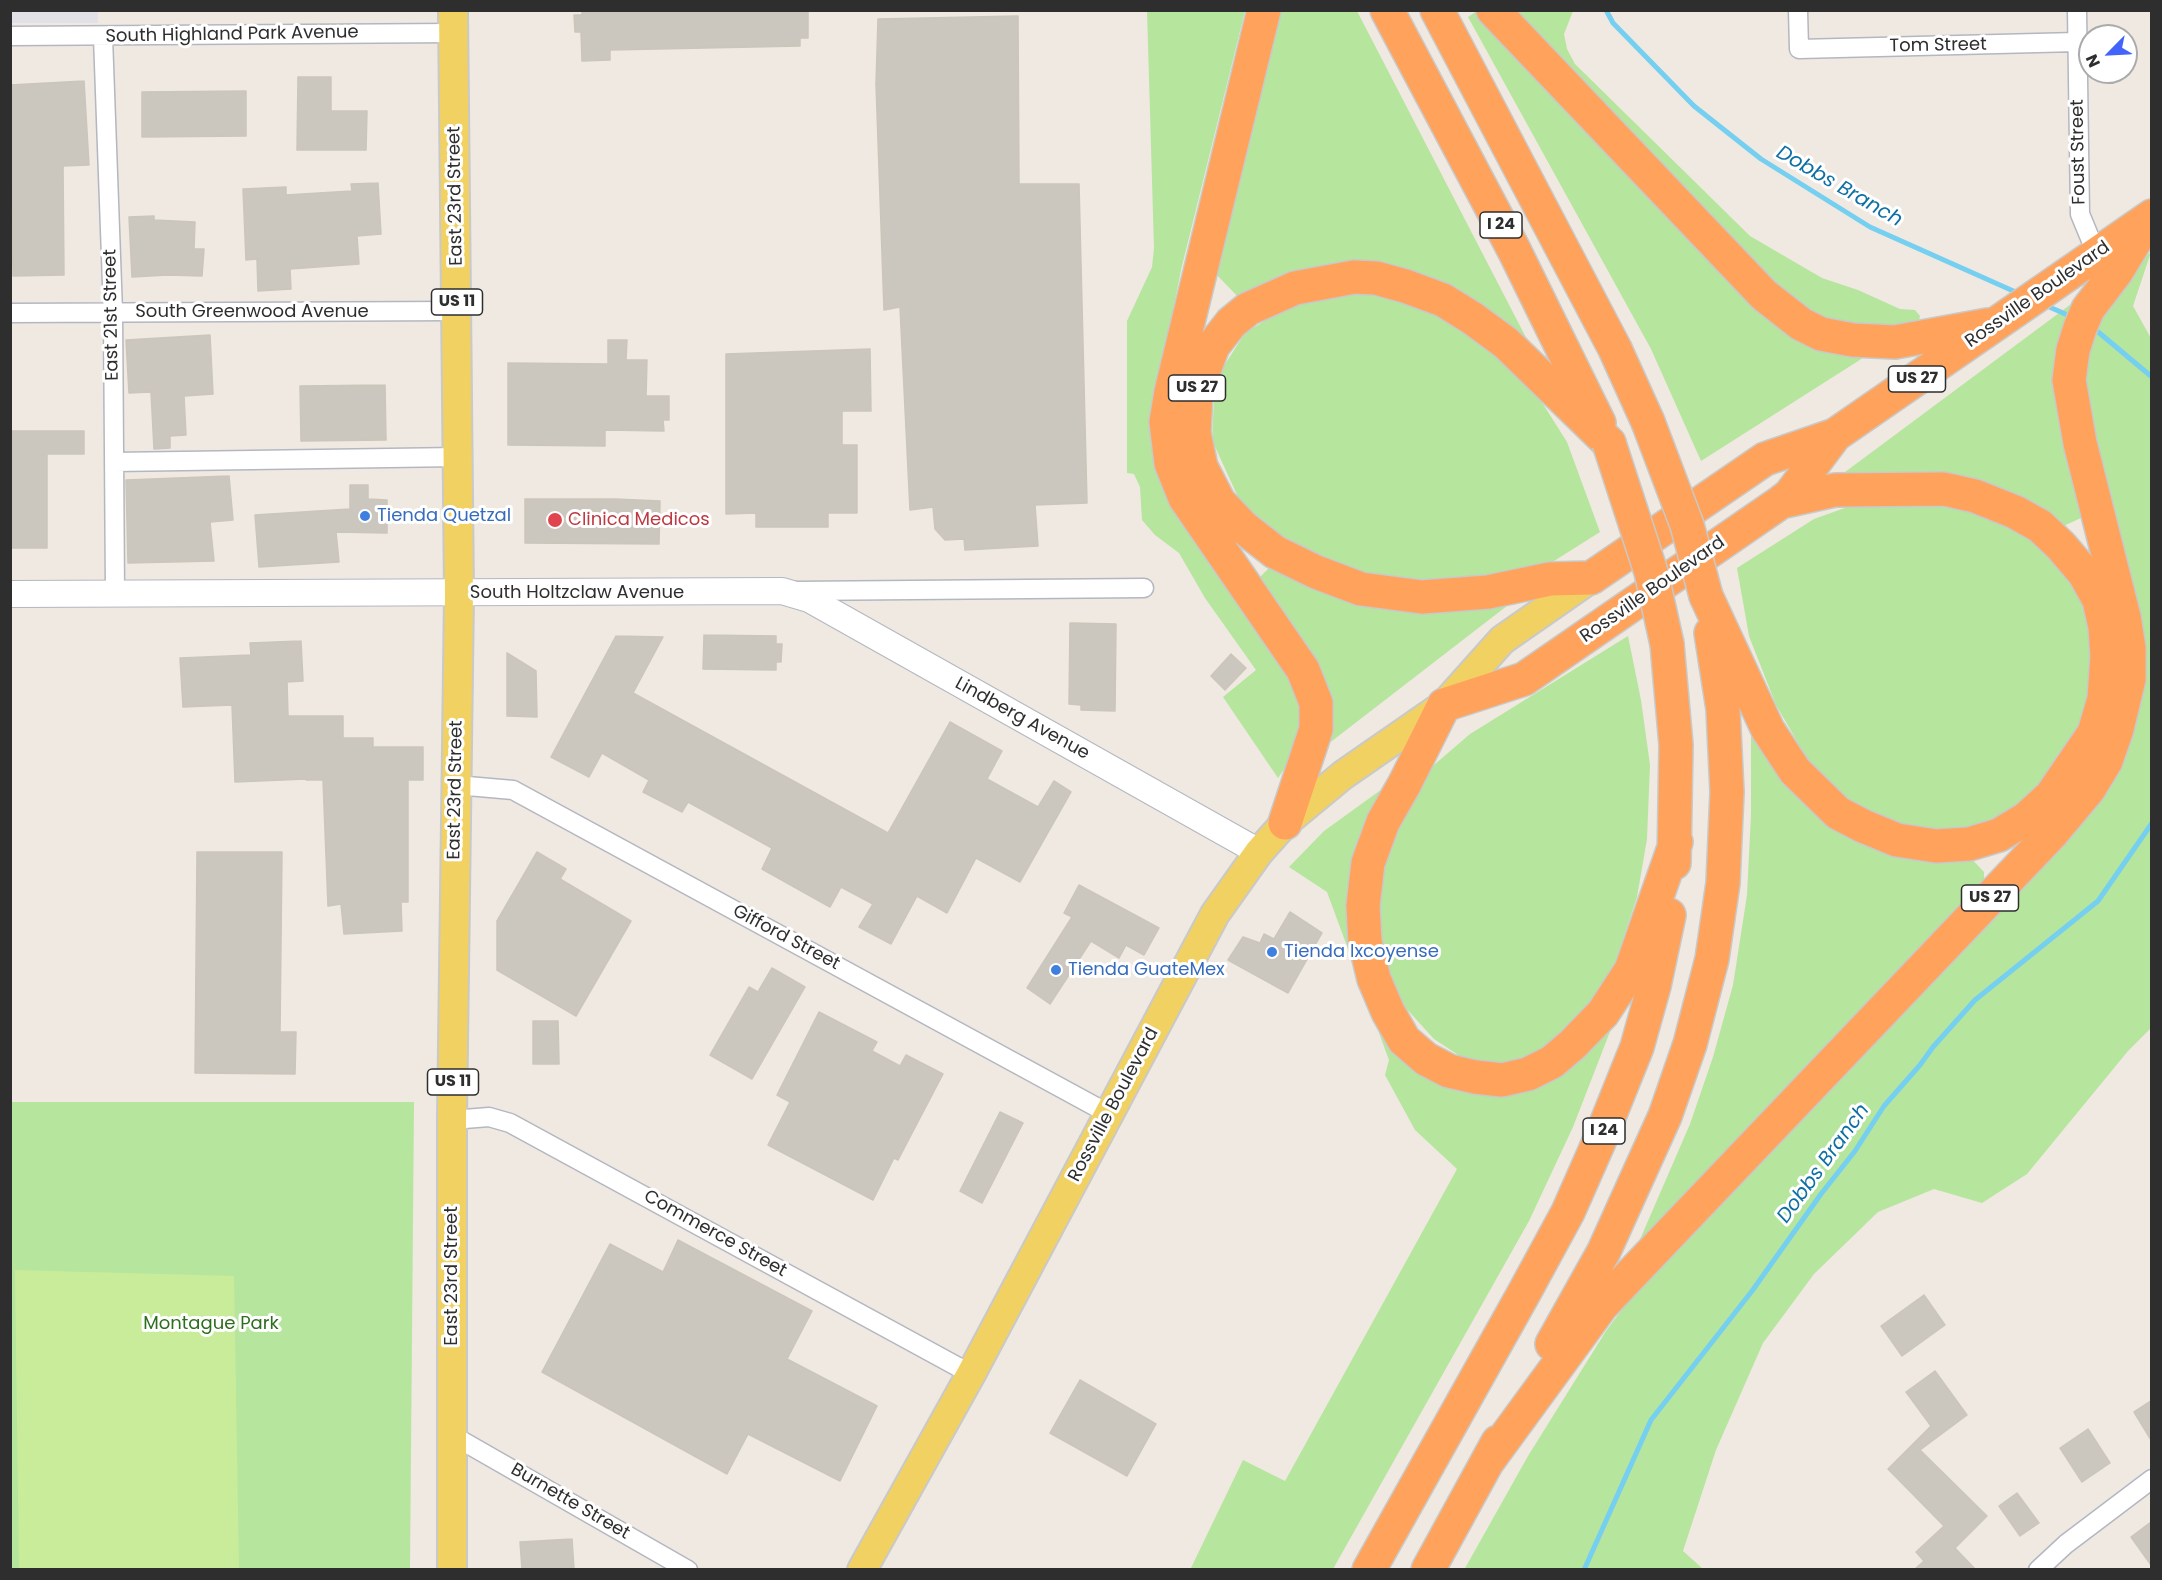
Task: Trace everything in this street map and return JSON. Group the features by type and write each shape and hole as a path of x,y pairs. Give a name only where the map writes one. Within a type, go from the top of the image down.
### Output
{"highway":[{"path":"1264,10 1173,381 1166,422 1171,463 1185,498 1303,670 1317,704 1316,729 1285,823"},
{"name":"I 24","path":"1369,1569 1530,1283 1568,1212 1599,1144 1637,1047 1654,986 1670,911 1676,843 1676,745 1667,644 1651,572 1609,443 1514,250 1387,10"},
{"name":"I 24","path":"1428,1569 1604,1251 1665,1116 1690,1044 1712,959 1723,883 1727,792 1723,709 1706,596 1687,525 1648,422 1615,349 1437,10"},
{"path":"1493,10 1764,296 1801,324 1821,334 1853,340 1895,342 2021,307"},
{"name":"US 27","path":"1488,1461 1602,1305 2053,832 2089,789 2106,760 2117,729 2129,680 2129,648 2121,605 2080,443 2069,380 2073,350 2079,328 2088,309 2117,271 2151,217"},
{"name":"Rossville Boulevard","path":"1592,578 1765,459 1835,435 2151,217"},
{"name":"US 27","path":"1592,578 1550,579 1488,592 1422,597 1361,589 1316,572 1275,552 1243,527 1219,502 1202,467 1194,433 1196,392 1213,346 1231,323 1248,309 1295,288 1354,277 1376,278 1443,300 1472,318 1506,343 1609,443"},
{"name":"Rossville Boulevard","path":"1444,705 1524,679 1781,502 1790,495 1835,435"},
{"path":"1706,596 1768,730 1795,771 1838,813 1897,840 1936,846 1969,844 1999,834 2027,818 2051,796 2094,733 2104,699 2107,656 2105,627 2099,600 2084,573 2061,546 2040,526 2015,512 1975,496 1944,489 1835,490 1781,502"},
{"path":"1444,705 1383,822 1368,863 1363,906 1365,942 1374,979 1388,1012 1404,1040 1426,1059 1449,1071 1503,1080 1528,1074 1552,1062 1573,1044 1603,1014 1631,970 1676,843"}],"main road":[{"name":"East 23rd Street","path":"452,1569 452,1120 459,594 453,22"},
{"name":"Rossville Boulevard","path":"862,1569 971,1374 1215,914 1259,852 1285,823 1342,775 1444,705 1502,640 1592,578"},
{"name":"South Holtzclaw Avenue","path":"10,594 782,591"},
{"name":"Lindberg Avenue","path":"782,591 809,599 1259,852"}],"street":[{"name":"Tom Street","path":"1798,10 1798,50 2077,42"},
{"name":"Foust Street","path":"2077,10 2080,214 2097,255"},
{"name":"South Highland Park Avenue","path":"10,36 103,37 453,22"},
{"name":"East 21st Street","path":"103,37 113,312 115,593"},
{"name":"South Greenwood Avenue","path":"10,313 457,311"},
{"path":"114,462 458,457"},
{"name":"South Holtzclaw Avenue","path":"782,591 1144,588"},
{"name":"Gifford Street","path":"456,785 513,790 1109,1114"},
{"name":"Commerce Street","path":"452,1120 489,1117 510,1123 971,1374"},
{"name":"Burnette Street","path":"452,1435 688,1569"},
{"path":"2038,1569 2066,1544 2151,1479"}],"shaded area":[{"path":"11,10 98,11 98,23 11,23"}],"green space":[{"path":"1147,11 1245,11 1181,270 1153,412 1297,696 1301,728 1289,762 1278,778 1223,697 1256,670 1205,598 1179,553 1155,535 1142,520 1140,487 1134,474 1127,473 1127,321 1152,267 1154,248"},
{"path":"1273,11 1357,11 1533,351 1426,282 1243,302 1212,270"},
{"path":"1477,11 1762,310 1796,341 1823,352 1866,356 1701,461 1651,349 1468,17"},
{"path":"1508,11 1573,11 1564,34 1567,49 1575,64 1750,236 1822,278 1858,290 1900,309 1915,310 1920,316 1917,331 1833,327 1766,279"},
{"path":"2151,252 2133,306 2152,340 2151,1028 2128,1051 2027,1174 1982,1203 1934,1189 1878,1212 1814,1274 1763,1343 1716,1450 1683,1551 1703,1569 1464,1570 1528,1456 1606,1331 1648,1274 2008,893 2142,694 2144,634 2090,412 2084,373 2086,351 2116,283"},
{"path":"2094,287 2072,323 2090,514 2061,527 1837,478"},
{"path":"1359,290 1410,299 1467,331 1504,360 1536,393 1567,442 1600,532 1554,561 1480,582 1411,581 1336,567 1283,542 1238,497 1212,440 1215,380 1245,333 1294,303"},
{"path":"1916,496 2016,522 2084,595 2096,641 2083,728 2027,802 1992,825 1951,833 1902,826 1850,800 1809,762 1776,705 1749,636 1737,568 1814,519 1867,500"},
{"path":"1274,563 1324,587 1525,592 1319,751 1323,678 1304,642 1260,577"},
{"path":"1628,636 1641,700 1650,765 1647,839 1637,897 1615,963 1588,1012 1560,1038 1526,1057 1497,1063 1466,1060 1434,1039 1404,1006 1386,969 1378,921 1382,863 1393,834 1427,771 1470,734"},
{"path":"1751,729 1807,797 1967,854 1984,872 1984,886 1638,1244 1690,1124 1713,1057 1733,985 1747,895 1751,815"},
{"path":"1396,779 1381,807 1374,1003 1477,1091 1611,1029 1573,1127 1529,1221 1333,1569 1190,1570 1243,1460 1285,1481 1457,1169 1415,1130 1385,1075 1389,1060 1327,892 1289,867 1324,831"},
{"name":"Montague Park","path":"10,1102 414,1102 410,1569 11,1569"},
{"path":"15,1270 234,1276 239,1569 19,1569"}],"building":[{"path":"582,10 808,10 808,38 800,38 800,46 610,50 610,60 582,61 581,32 575,32 574,15 582,15"},
{"path":"1018,16 1019,184 1079,184 1087,503 1035,505 1038,546 965,550 964,539 945,540 935,529 933,507 910,510 900,307 884,310 876,84 878,19"},
{"path":"298,77 331,77 331,111 367,111 366,150 297,150"},
{"path":"84,81 89,165 63,166 64,275 13,276 10,85"},
{"path":"246,91 246,136 142,137 142,92"},
{"path":"378,183 381,234 357,236 359,264 290,269 291,289 258,291 257,259 246,260 243,189 286,187 286,195 352,191 351,184"},
{"path":"154,216 154,220 195,222 194,249 204,249 202,276 132,277 129,217"},
{"path":"210,335 213,394 184,396 186,435 170,436 170,448 154,449 151,392 129,393 126,340"},
{"path":"608,340 627,340 626,360 647,360 646,396 669,396 669,420 663,420 664,431 605,430 605,446 508,445 508,363 608,364"},
{"path":"870,349 871,411 842,411 842,445 857,445 857,513 828,513 828,527 756,527 756,513 726,514 726,354"},
{"path":"385,385 386,440 301,441 300,386"},
{"path":"10,431 84,431 84,454 47,454 47,548 10,548"},
{"path":"229,476 233,520 210,522 214,561 128,563 126,480"},
{"path":"350,485 368,485 368,499 387,500 387,533 336,532 339,562 259,567 255,515 350,509"},
{"path":"525,499 660,501 659,544 525,543"},
{"path":"1070,623 1116,624 1115,711 1081,710 1081,705 1069,704"},
{"path":"704,635 776,636 776,644 782,644 781,662 776,662 776,670 703,669"},
{"path":"616,636 663,637 633,693 888,833 950,722 1002,751 987,779 1038,807 1054,781 1071,792 1020,882 976,858 947,913 917,896 891,944 859,927 873,904 841,887 830,907 762,869 772,848 688,802 682,812 643,792 649,780 602,753 589,777 551,757"},
{"path":"301,641 303,681 287,682 288,716 343,716 343,738 373,738 373,747 423,747 423,780 408,780 408,902 401,902 402,931 344,934 341,904 328,906 323,780 235,782 232,705 183,707 180,658 251,655 250,643"},
{"path":"507,653 536,671 537,717 507,716"},
{"path":"1231,654 1246,668 1225,690 1211,676"},
{"path":"197,852 282,852 280,1032 296,1032 295,1074 195,1073"},
{"path":"537,852 566,869 560,879 631,921 576,1016 497,970 497,921"},
{"path":"1079,885 1159,928 1144,955 1126,945 1119,958 1091,941 1050,1004 1027,988 1072,917 1064,913"},
{"name":"Tienda Ixcoyense","path":"1290,912 1322,933 1288,993 1228,960 1243,937 1260,943 1264,934 1274,939"},
{"path":"772,968 805,987 752,1079 710,1055 749,987 758,992"},
{"path":"819,1012 877,1042 872,1051 900,1066 906,1055 943,1074 898,1160 894,1158 873,1200 768,1145 790,1102 777,1095"},
{"path":"533,1021 558,1021 559,1064 533,1064"},
{"path":"1000,1112 1023,1123 982,1203 960,1191"},
{"path":"678,1240 812,1311 787,1359 877,1406 840,1481 748,1434 727,1474 542,1372 610,1244 663,1272"},
{"path":"1924,1295 1945,1325 1902,1356 1881,1326"},
{"path":"1935,1371 1967,1415 1920,1450 1987,1516 1955,1548 1975,1569 1915,1569 1924,1561 1916,1552 1944,1526 1888,1469 1931,1426 1906,1392"},
{"path":"1080,1380 1156,1424 1127,1476 1050,1433"},
{"path":"2151,1401 2151,1440 2134,1412"},
{"path":"2088,1429 2110,1463 2082,1482 2060,1448"},
{"path":"2017,1493 2039,1523 2020,1536 1999,1506"},
{"path":"2151,1522 2151,1565 2131,1537"},
{"path":"572,1539 574,1569 522,1569 520,1542"}],"waterway":[{"name":"Dobbs Branch","path":"1606,10 1613,23 1694,106 1761,159 1870,227 2020,294"},
{"name":"Dobbs Branch","path":"2045,305 2072,317"},
{"name":"Dobbs Branch","path":"2091,326 2152,377"},
{"name":"Dobbs Branch","path":"1584,1570 1651,1420 1752,1291 1821,1194 1855,1151 1884,1106 1975,1000 2098,901 2152,823"}],"place":[{"name":"Tienda Quetzal","path":"365,516"},
{"name":"Clinica Medicos","path":"555,520"},
{"name":"Tienda Ixcoyense","path":"1272,952"},
{"name":"Tienda GuateMex","path":"1056,970"}]}
